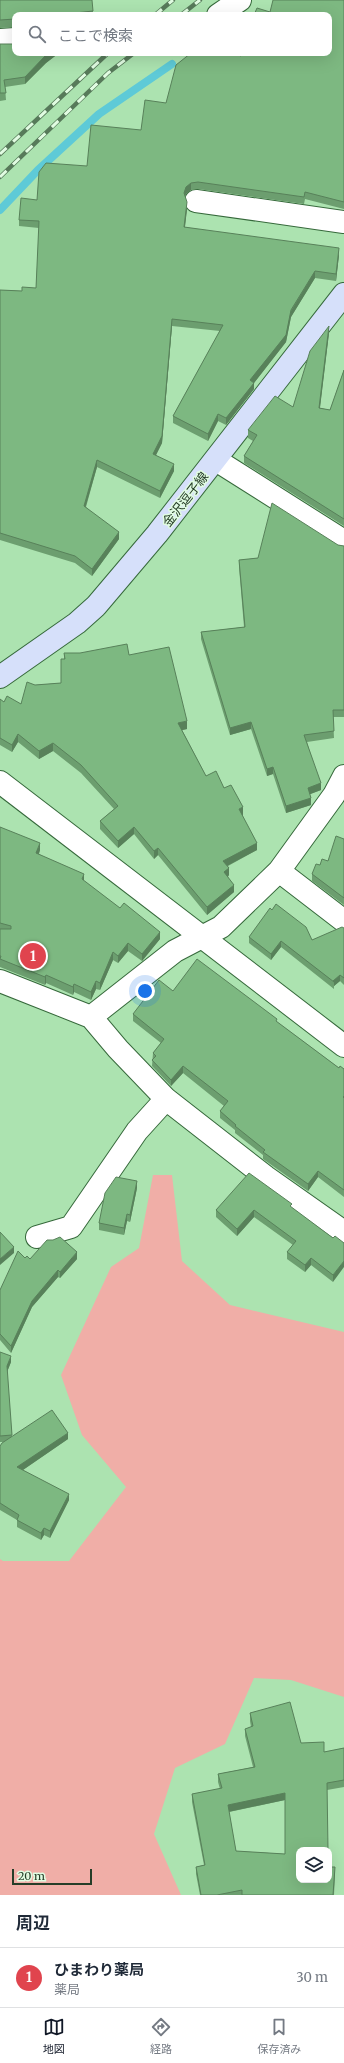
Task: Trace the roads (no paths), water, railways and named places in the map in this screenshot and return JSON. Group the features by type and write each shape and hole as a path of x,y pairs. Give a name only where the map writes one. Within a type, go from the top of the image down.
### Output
{"main road":[{"name":"金沢逗子線","path":"0,677 77,623 96,606 157,534 216,460 344,294"}],"street":[{"path":"222,12 240,0"},
{"path":"0,40 12,39"},
{"path":"196,201 344,222"},
{"path":"216,460 344,540"},
{"path":"91,1018 175,951 221,927 280,870 334,795 344,776"},
{"path":"0,782 344,1046"},
{"path":"280,870 344,921"},
{"path":"0,981 91,1018 118,1049 166,1099 266,1177 344,1232"},
{"path":"37,1237 71,1227 137,1131 166,1099"}],"waterway":[{"path":"0,210 38,170 99,114 172,64"}],"railway":[{"path":"159,12 173,0"},
{"path":"185,12 200,0"},
{"path":"0,154 105,56"},
{"path":"0,177 108,73 130,56"}],"place":[{"name":"ひまわり薬局","path":"33,956"}]}
